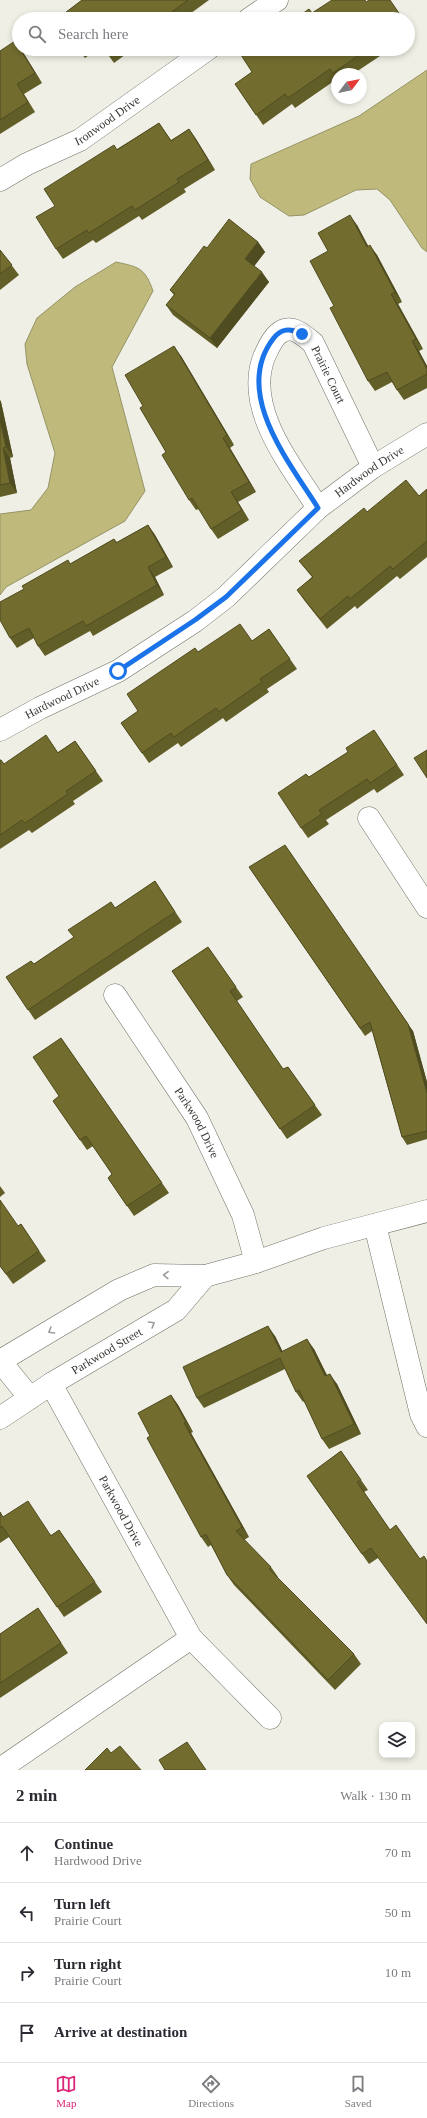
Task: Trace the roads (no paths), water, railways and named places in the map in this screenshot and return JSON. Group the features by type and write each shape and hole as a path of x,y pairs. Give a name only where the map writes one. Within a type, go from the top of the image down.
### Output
{"street":[{"path":"260,12 278,0"},
{"name":"Ironwood Drive","path":"0,180 27,164 80,140 198,56"},
{"name":"Prairie Court","path":"318,508 274,437 262,408 260,376 268,348 278,334 284,330 292,329 313,342 373,467"},
{"name":"Hardwood Drive","path":"0,730 40,708 118,671 195,620 226,597 318,508 373,467 427,434"},
{"path":"370,818 427,907"},
{"name":"Parkwood Drive","path":"115,995 197,1118 243,1215 256,1262"},
{"path":"30,1398 0,1361 119,1290 154,1274 205,1276 256,1262 324,1238 427,1211"},
{"path":"375,1225 421,1414 427,1426"},
{"name":"Parkwood Street","path":"0,1418 51,1384 176,1310 205,1276"},
{"name":"Parkwood Drive","path":"51,1384 191,1638 270,1718"},
{"path":"0,1769 191,1638"}]}
